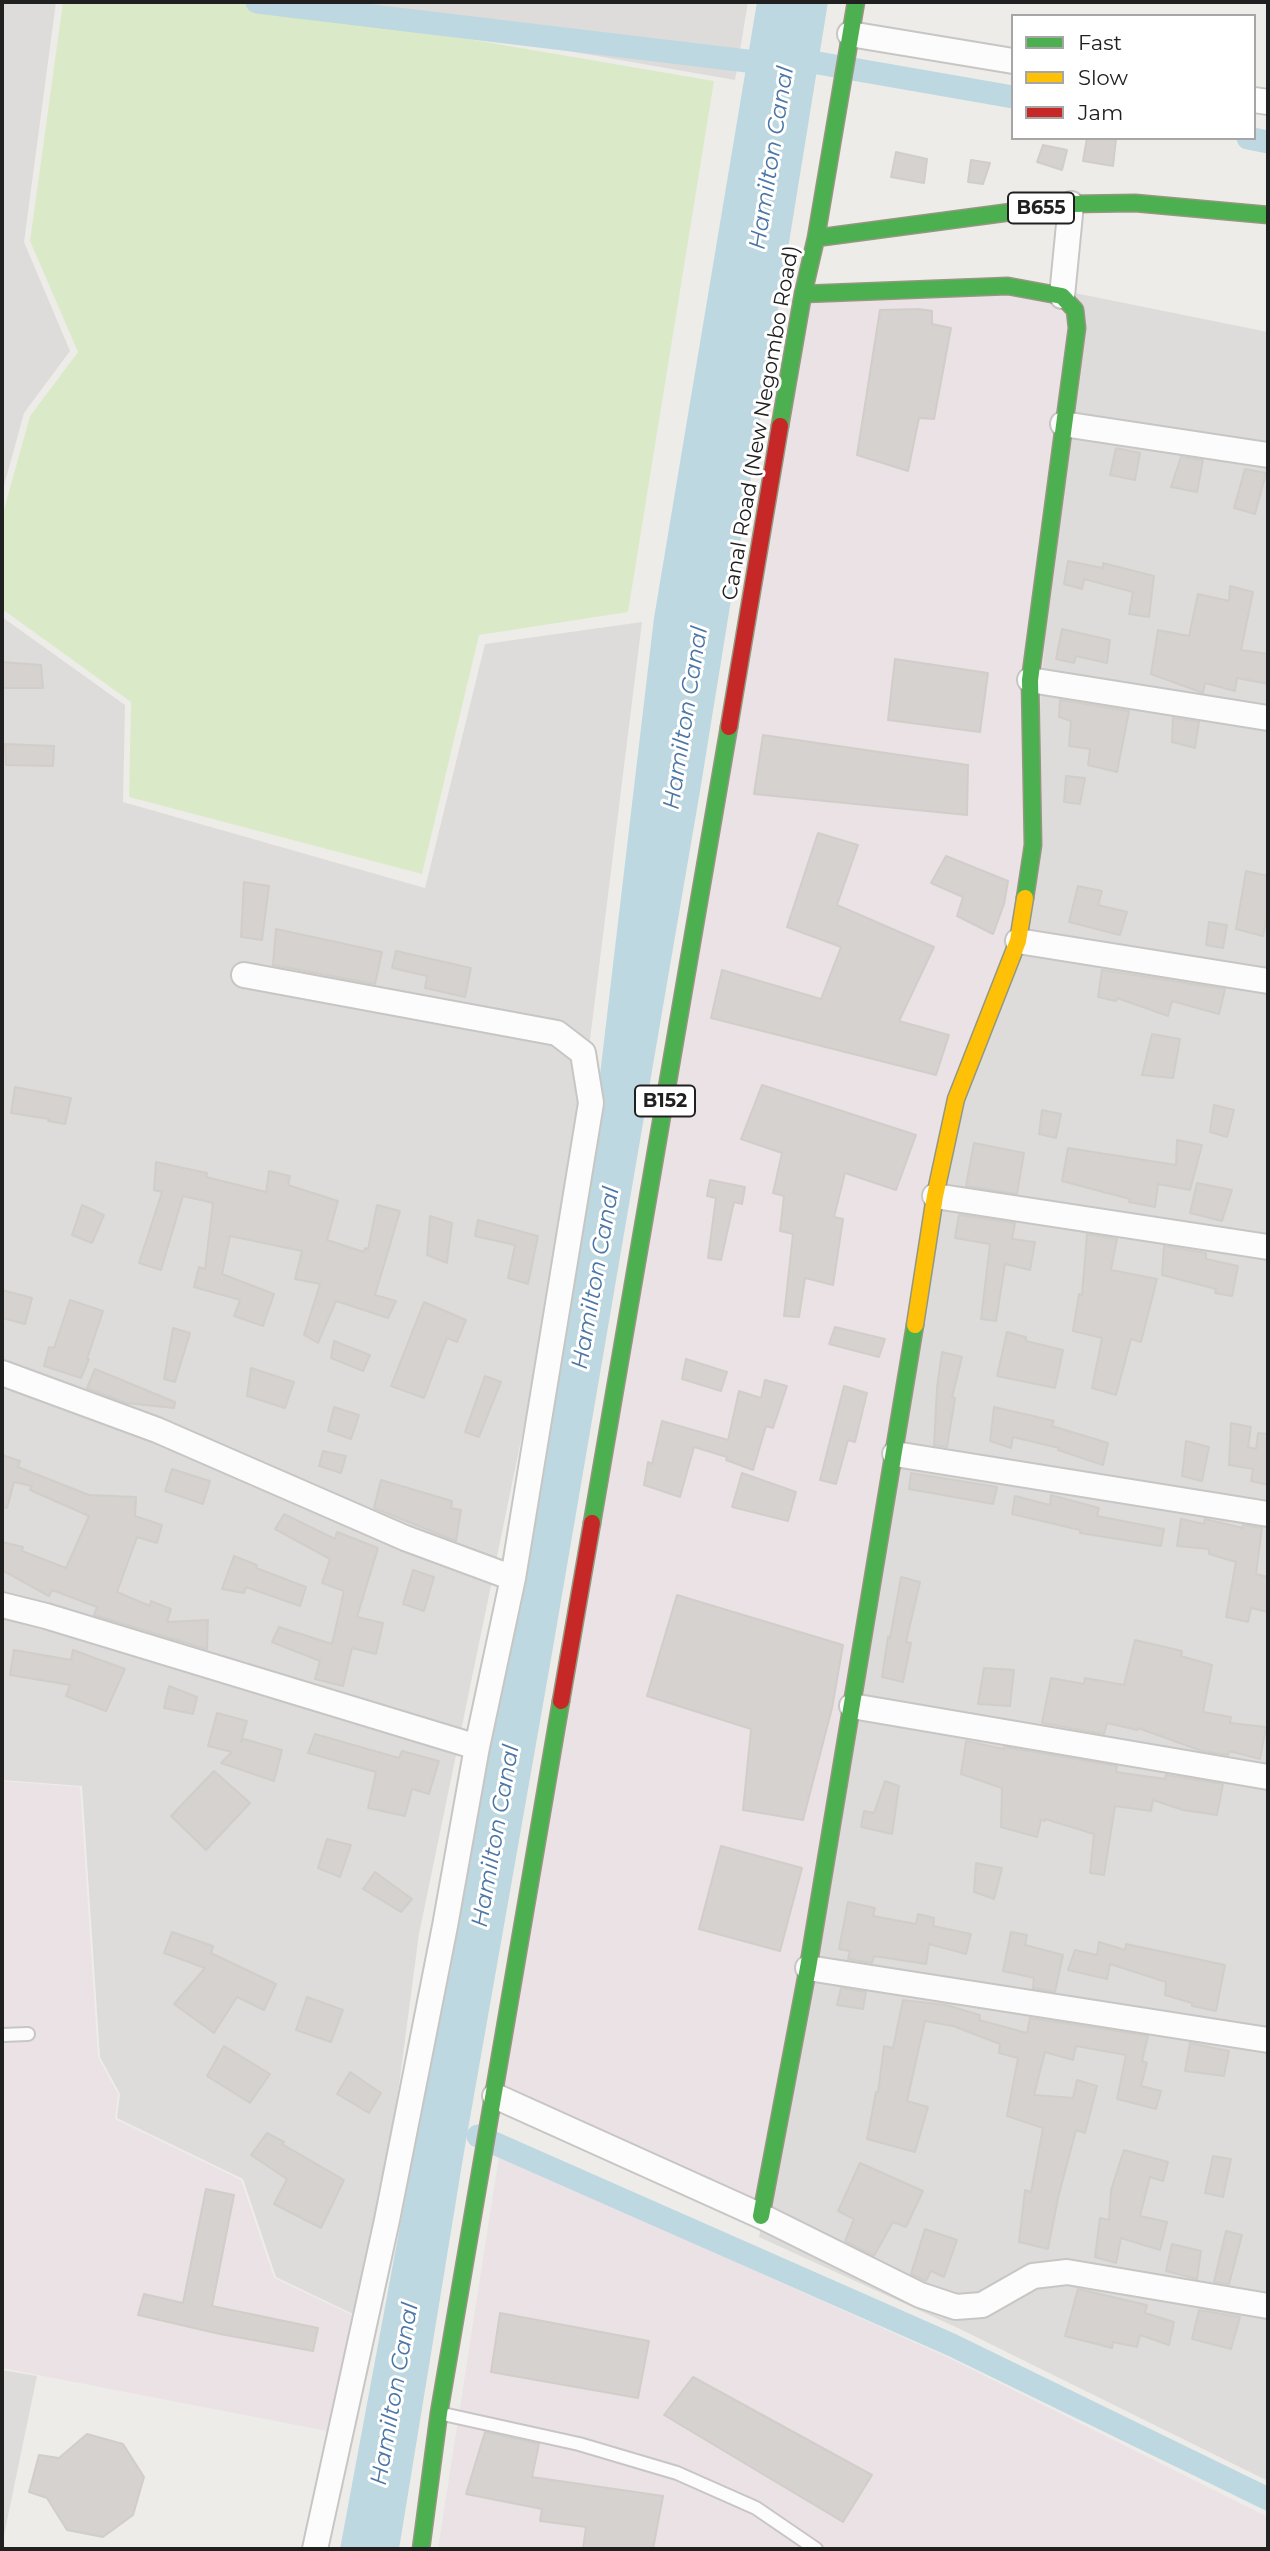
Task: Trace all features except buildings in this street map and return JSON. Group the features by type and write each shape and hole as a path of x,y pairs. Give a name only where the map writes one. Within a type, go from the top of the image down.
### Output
{"main road":[{"name":"Canal Road (New Negombo Road)","path":"421,2549 439,2413 803,294 816,238 856,2"},
{"name":"B655","path":"816,238 1071,204 1135,203 1268,215"},
{"path":"761,2216 808,1968 895,1454 935,1196 956,1099 1018,941 1032,845 1030,680 1077,328 1075,310 1062,296 1008,286 803,294"}],"street":[{"path":"850,39 1011,61"},
{"path":"1062,296 1071,204"},
{"path":"1063,424 1268,455"},
{"path":"1030,680 1268,718"},
{"path":"1018,941 1268,981"},
{"path":"244,975 557,1033 583,1054 591,1103 513,1578 477,1748 392,2193 314,2549"},
{"path":"935,1196 1268,1247"},
{"path":"2,1373 157,1430 405,1538 513,1578"},
{"path":"895,1454 1268,1514"},
{"path":"2,1605 47,1616 477,1748"},
{"path":"852,1706 1268,1777"},
{"path":"808,1968 1268,2040"},
{"path":"493,2106 761,2216 920,2295 956,2307 982,2305 1034,2276 1067,2272 1268,2306"}],"lane":[{"path":"2,2035 28,2034"},
{"path":"439,2413 579,2444 677,2473 756,2508 816,2549"}],"shaded area":[{"path":"2,2 56,2 24,242 70,351 24,413 2,493"},
{"path":"286,2 748,2 735,80"},
{"path":"1065,291 1268,332 1268,2481 960,2329 759,2237 813,1969"},
{"path":"1038,293 1071,312 1025,894 952,1098 755,2218 498,2103 807,299"},
{"path":"2,617 125,705 123,802 425,888 485,644 642,622 569,1208 419,1934 393,2130 353,2314 276,2277 243,2179 117,2118 120,2094 100,2057 82,1786 2,1780"},
{"path":"2,1781 80,1787 98,2057 118,2094 115,2119 241,2180 274,2278 354,2316 327,2431 2,2368"},
{"path":"499,2156 949,2358 1268,2517 1268,2549 438,2549"},
{"path":"2,2370 37,2376 2,2545"}],"green space":[{"path":"63,2 251,2 714,81 628,612 479,635 422,874 129,797 131,702 2,609 2,517 30,416 78,352 30,241"}],"water":[{"name":"Hamilton Canal","path":"757,2 828,2 700,791 464,2152 399,2549 340,2549 530,1527 584,1210 654,618"}],"waterway":[{"name":"Hamilton Canal","path":"257,2 747,61 818,63 1011,97"},
{"path":"1256,140 1268,142"},
{"path":"478,2136 952,2345 1268,2499"}],"traffic: fast":[{"path":"780,426 803,294 816,238 856,2"},
{"path":"816,238 1071,204 1135,203 1268,215"},
{"path":"803,294 1008,286 1062,296 1075,310 1077,328 1030,680 1033,845 1025,898"},
{"path":"592,1523 729,727"},
{"path":"761,2216 808,1968 915,1325"},
{"path":"421,2549 439,2413 561,1701"}],"traffic: slow":[{"path":"915,1325 935,1196 956,1099 1018,941 1025,898"}],"traffic: jam":[{"path":"729,727 780,426"},
{"path":"561,1701 592,1523"}]}
